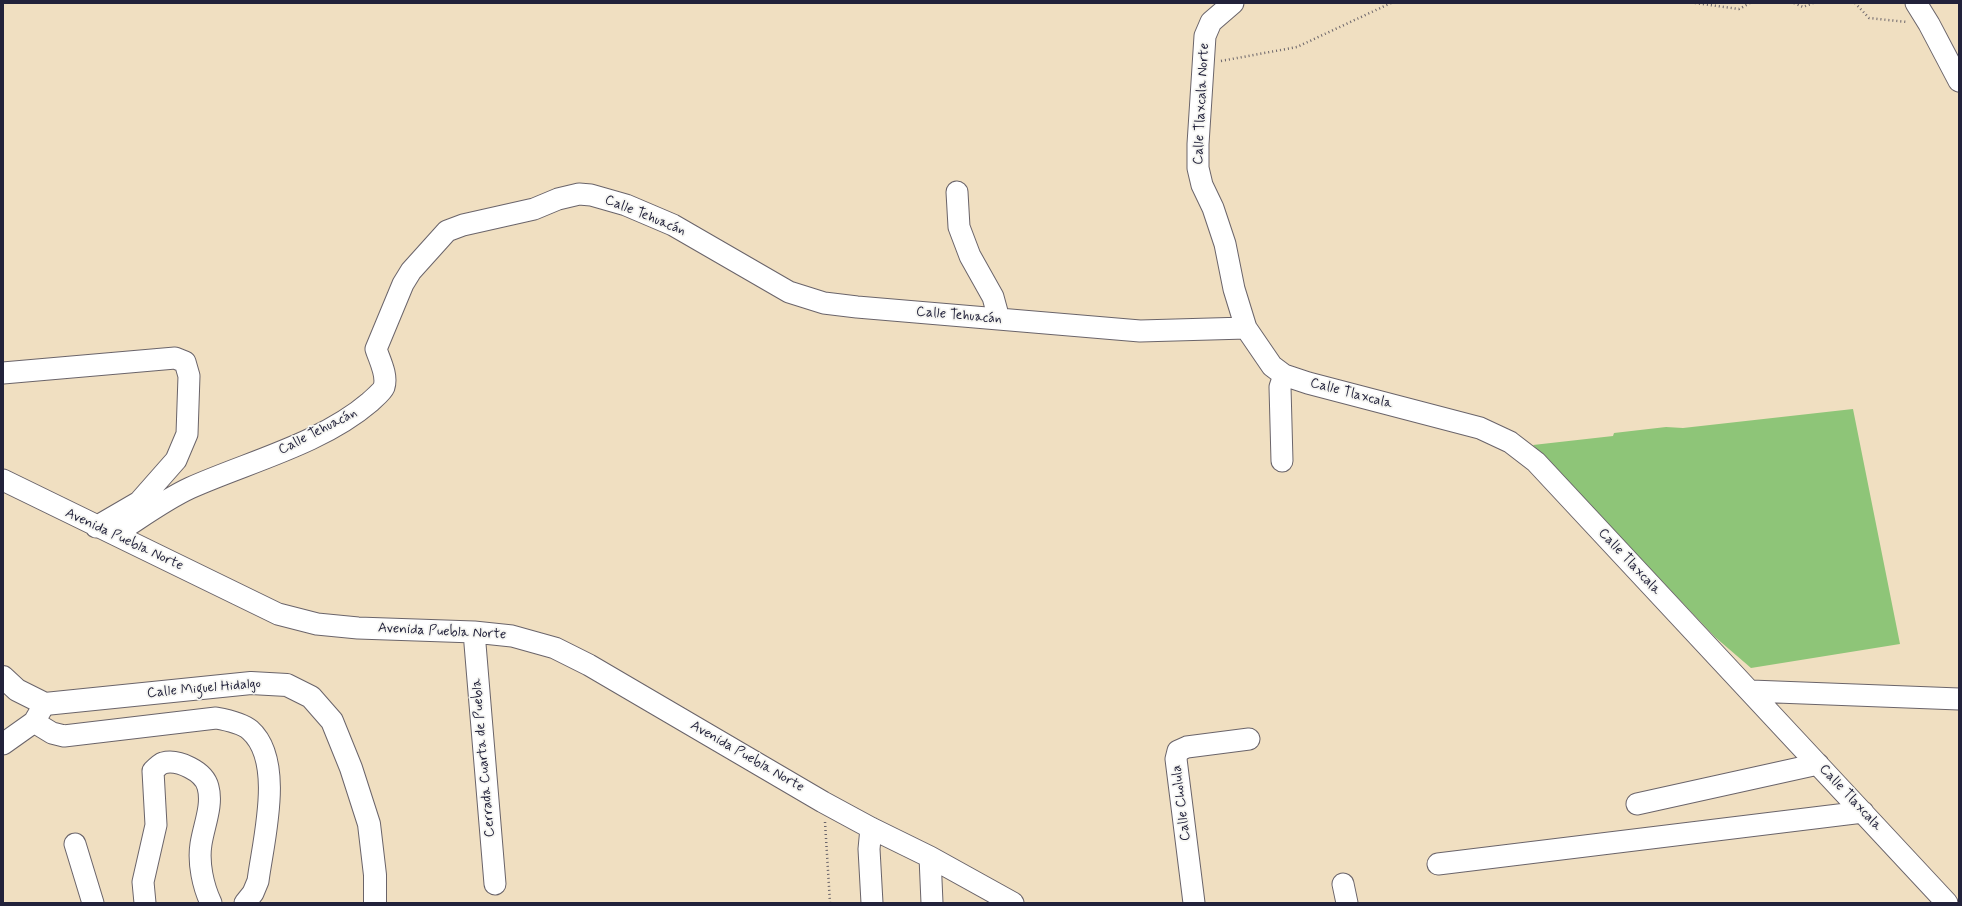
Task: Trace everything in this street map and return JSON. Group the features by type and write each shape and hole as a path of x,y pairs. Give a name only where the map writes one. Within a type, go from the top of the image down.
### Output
{"main road":[{"path":"3,676 39,713"},
{"name":"Calle Miguel Hidalgo","path":"39,713 251,683 287,685 311,697 332,721 354,775 368,824 375,875 375,903"}],"street":[{"name":"Calle Tlaxcala Norte","path":"1233,3 1211,22 1205,36 1198,144 1198,168 1202,185 1213,208 1225,244 1234,289 1246,328"},
{"path":"1916,3 1959,80"},
{"path":"957,192 959,226 970,256 993,297 999,319"},
{"name":"Calle Tehuacán","path":"105,530 189,489 285,450 355,414 377,396 384,387 385,375 376,349 403,284 411,271 439,238 447,231 463,225 534,209 558,199 579,194 585,194 626,205 694,236 789,292 824,303 1140,331 1246,328"},
{"name":"Calle Tlaxcala","path":"1246,328 1272,366 1284,375 1308,383 1480,428 1510,442 1536,462 1947,903"},
{"path":"3,373 175,358 185,362 189,376 188,434 176,460 138,502 105,530"},
{"path":"1282,461 1280,387 1284,375"},
{"name":"Avenida Puebla Norte","path":"3,480 278,614 317,624 358,628 474,632 512,636 555,648 589,665 823,802 930,857 1012,903"},
{"name":"Cerrada Cuarta de Puebla","path":"474,632 495,884"},
{"path":"1751,691 1959,699"},
{"path":"3,744 39,713 52,733 64,736 216,718 232,721 250,730 264,750 270,767 270,793 258,881 253,893 245,903"},
{"name":"Calle Cholula","path":"1194,903 1176,759 1178,751 1187,747 1250,739"},
{"path":"145,903 143,882 156,825 153,771 162,764 174,762 191,768 202,776 208,785 210,800 201,846 201,869 206,893 211,903"},
{"path":"1637,804 1818,764"},
{"path":"1438,864 1863,812"},
{"path":"871,828 870,849 872,903"},
{"path":"75,844 94,903"},
{"path":"930,857 932,903"}],"path":[{"path":"1203,64 1297,47 1391,3"},
{"path":"1695,3 1739,9 1750,3"},
{"path":"1794,3 1803,7 1813,3"},
{"path":"1855,3 1869,18 1929,24"},
{"path":"823,802 830,903"}],"green space":[{"path":"1853,409 1900,644 1751,668 1715,637 1533,445 1613,436 1614,433 1666,427 1683,428"}]}
